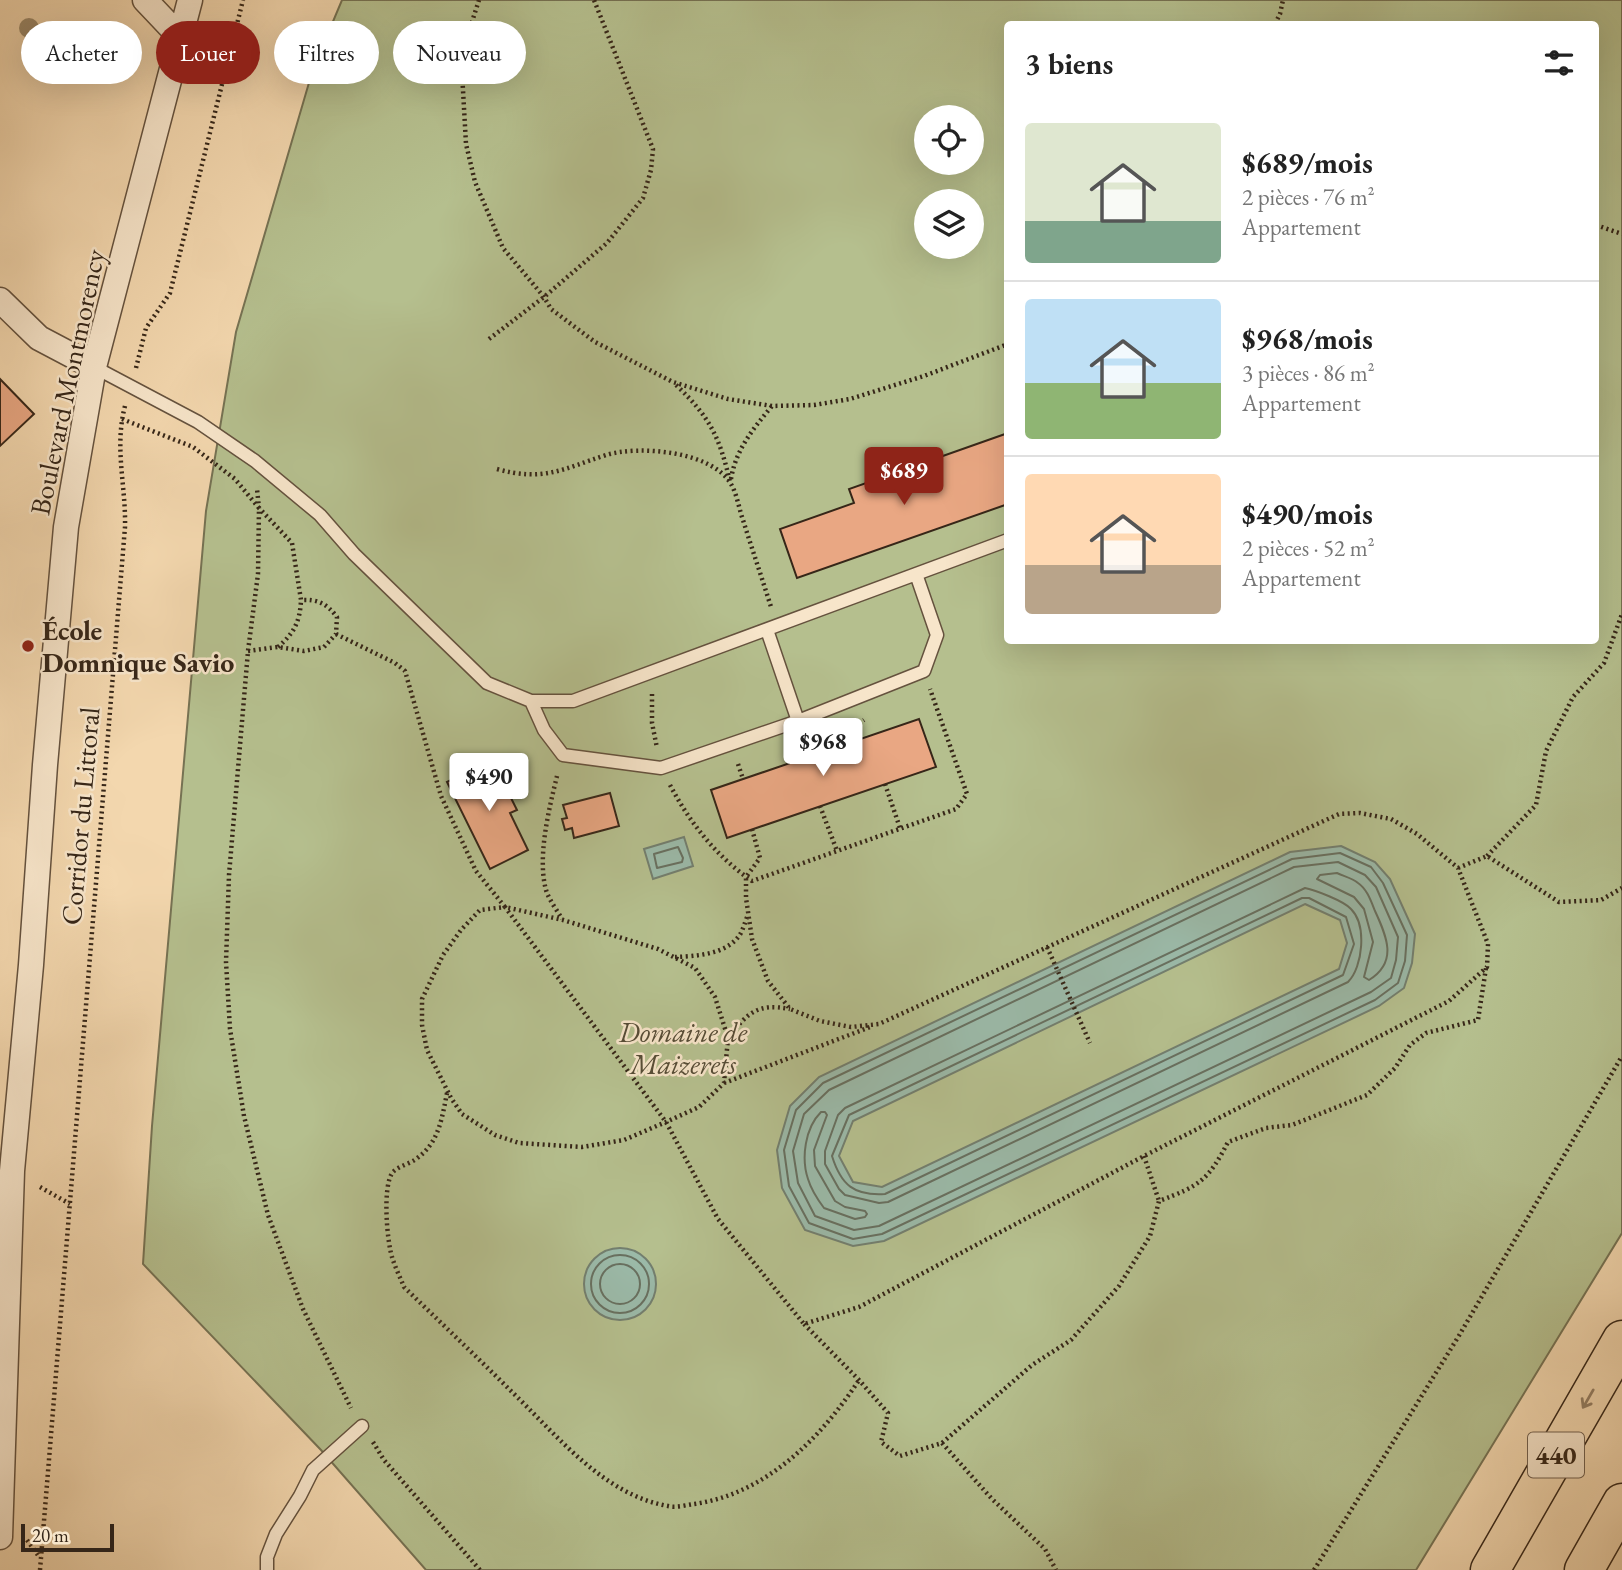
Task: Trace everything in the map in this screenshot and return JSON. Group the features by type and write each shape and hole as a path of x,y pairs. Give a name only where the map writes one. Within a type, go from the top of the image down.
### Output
{"highway":[{"name":"440","path":"1490,1570 1622,1340"},
{"path":"1584,1570 1622,1503"}],"street":[{"path":"145,0 165,21"},
{"name":"Boulevard Montmorency","path":"185,21 190,0"},
{"name":"Boulevard Montmorency","path":"0,1537 6,1164 31,965 66,527 94,367 169,84"},
{"path":"0,300 39,338 94,367"}],"lane":[{"path":"94,367 198,422 255,461 320,515 354,554 487,683 531,701 573,701 1004,542"},
{"path":"531,701 544,730 563,755 661,768 798,721 923,671 937,635 916,575"},
{"path":"772,628 798,721"},
{"path":"267,1570 267,1557 276,1534 313,1470 362,1426"}],"path":[{"name":"Corridor du Littoral","path":"40,1570 125,527 125,495 119,457 122,419 146,328 170,293 243,0"},
{"path":"479,0 462,72 466,144 475,182 503,248 551,309 595,342 673,382 729,399 772,406 814,405 850,399 924,376 1004,346"},
{"path":"489,339 544,297 607,243 643,198 651,170 653,149 594,0"},
{"path":"1276,21 1283,0"},
{"path":"1599,226 1622,234"},
{"path":"673,382 698,405 723,449 772,628"},
{"path":"731,483 734,462 743,442 772,406"},
{"path":"122,419 193,447 235,479 292,543 301,600 300,617 293,633 278,647"},
{"path":"497,469 520,476 548,475 609,455 636,450 689,458 714,468 731,483"},
{"path":"255,461 259,508 258,575 248,651 229,875 226,962 230,1029 244,1116 268,1215 303,1309 347,1402 384,1460 480,1570"},
{"path":"248,651 278,647 304,651 324,647 335,634 337,617 328,606 314,600 301,600"},
{"path":"1458,868 1487,856 1536,805 1546,751 1573,697 1604,663 1622,614"},
{"path":"335,634 395,663 405,671 441,796 477,872 666,1122 718,1219 804,1324 888,1413 881,1441 900,1456 942,1443 1032,1365 1072,1340 1119,1286 1150,1236 1159,1201 1144,1156"},
{"path":"659,670 651,698 652,723 661,768 685,813 699,831 733,868 752,881 956,809 967,794 923,671"},
{"path":"563,755 551,803 544,863 546,891 563,920"},
{"path":"885,784 900,828"},
{"path":"820,806 837,851"},
{"path":"724,1083 728,1038 715,998 695,968 658,949 563,920 505,907 480,910 443,955 422,999 422,1025 427,1050 447,1092 462,1114 495,1135 519,1143 582,1147 624,1140 666,1122 699,1107 724,1083 878,1024 1339,814 1360,813 1391,819 1417,834 1458,868 1488,944 1478,1020 1426,1033 1410,1045 1395,1068 1367,1095 1292,1125 1266,1128 1228,1142 1214,1170 1189,1189 1159,1201"},
{"path":"752,829 760,858 746,877 752,939 768,981 790,1009"},
{"path":"1487,856 1559,902 1601,900 1622,888"},
{"path":"674,958 704,955 723,947 739,937 748,914"},
{"path":"1047,947 1090,1043"},
{"path":"804,1324 859,1307 1144,1156 1449,1001 1487,967"},
{"path":"728,1038 743,1019 757,1009 774,1006 790,1009 820,1021 852,1027 878,1024"},
{"path":"1314,1570 1460,1334 1622,1056"},
{"path":"447,1092 436,1138 426,1152 396,1169 390,1176 387,1226 391,1256 404,1287 588,1466 628,1493 669,1507 718,1500 765,1477 806,1448 839,1410 859,1380"},
{"path":"942,1443 992,1499 1045,1549 1056,1570"}],"green space":[{"name":"Domaine de Maizerets","path":"342,0 1622,0 1622,1233 1416,1570 426,1570 321,1450 143,1264 152,1126 206,511 236,332 309,84 379,84 379,21 333,21"}],"water":[{"path":"684,837 693,866 653,879 644,849"},
{"path":"1341,846 1375,862 1390,879 1415,934 1412,963 1404,988 1379,1006 884,1241 853,1246 805,1230 782,1188 777,1150 790,1106 819,1077 1290,852","holes":["1305,904 1340,920 1347,943 1339,969 882,1187 853,1182 839,1156 853,1121"]},
{"path":"620,1248 640,1254 650,1264 656,1284 650,1304 640,1314 620,1320 600,1314 590,1304 584,1284 590,1264 600,1254"}],"building":[{"path":"0,379 34,414 0,446"},
{"path":"1004,434 1004,505 797,578 780,529 854,503 849,489"},
{"path":"919,719 936,767 727,838 711,790"},
{"path":"492,760 517,810 510,813 528,850 490,869 447,782"},
{"path":"610,793 619,826 574,838 572,828 565,830 562,819 567,818 563,805"}],"place":[{"name":"École Domnique Savio","path":"28,646"}]}
